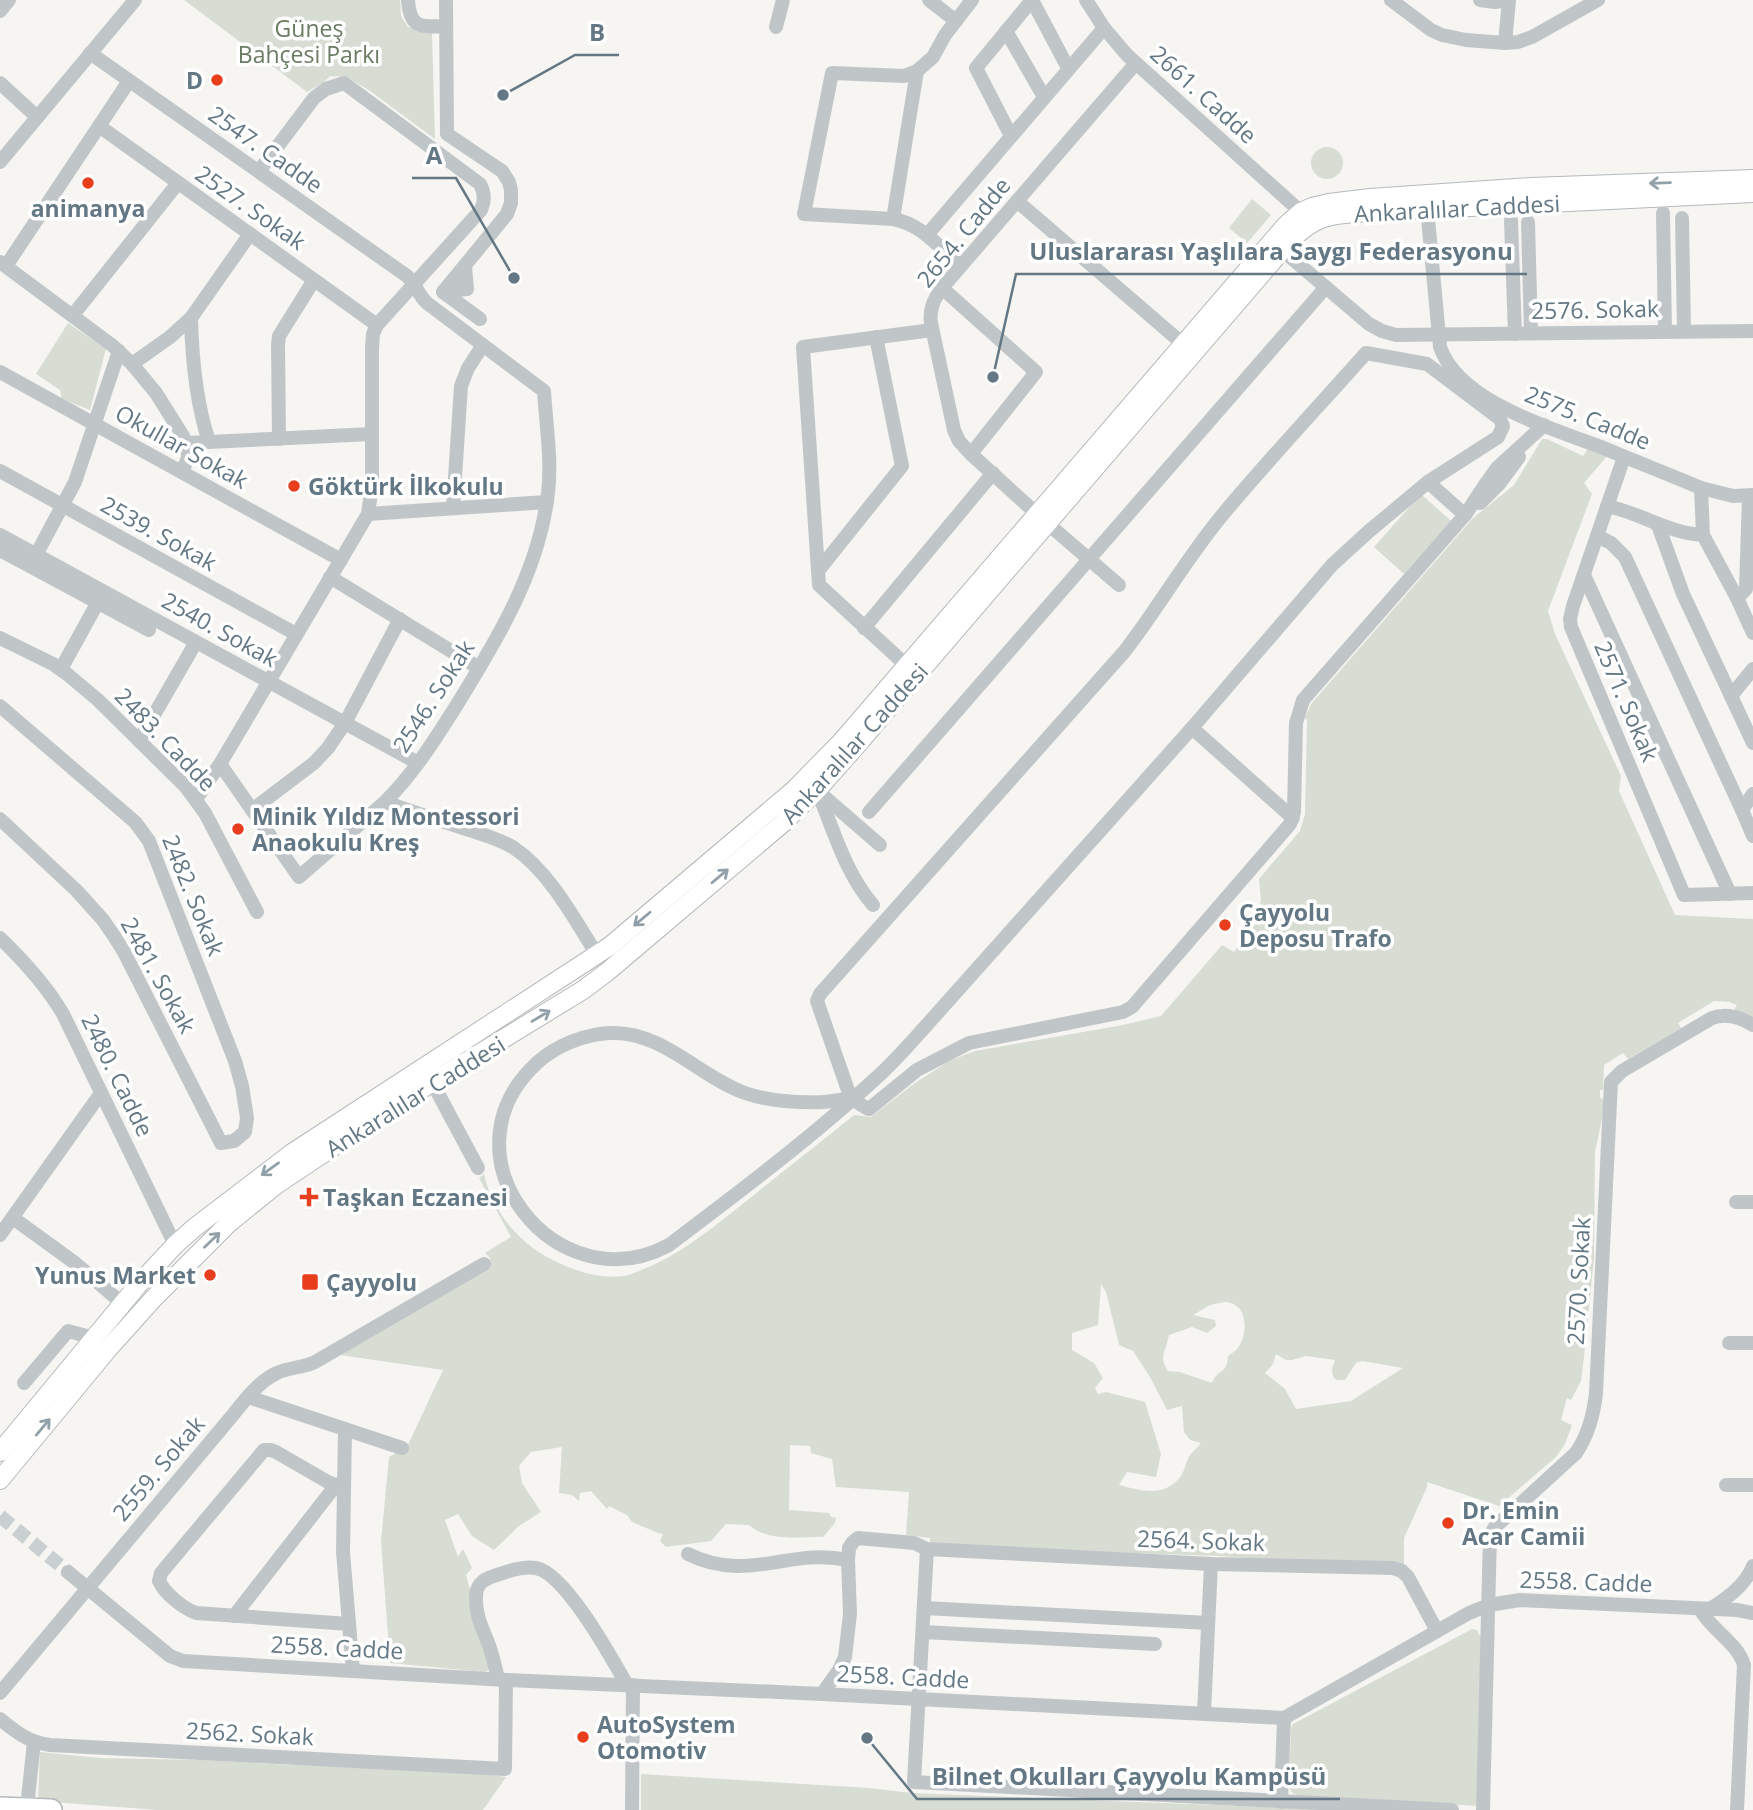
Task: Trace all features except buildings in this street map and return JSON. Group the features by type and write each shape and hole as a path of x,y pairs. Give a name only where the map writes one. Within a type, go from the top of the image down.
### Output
{"highway":[{"path":"0,1808 51,1810"}],"main road":[{"name":"Ankaralılar Caddesi","path":"0,1452 175,1245 265,1173 312,1150 432,1082 569,999 607,972 783,823 817,790 1183,344 1286,225 1306,217 1323,204 1370,198 1531,187 1753,179"},
{"name":"Ankaralılar Caddesi","path":"1306,217 1321,218 1427,208 1753,194"},
{"name":"Ankaralılar Caddesi","path":"0,1480 153,1298 229,1223 312,1150 620,938 794,790 832,752 906,666 1301,230 1306,217"},
{"path":"597,955 607,972"},
{"path":"175,1245 187,1264"}],"street":[{"path":"0,11 9,0"},
{"path":"0,162 135,0"},
{"path":"408,0 409,15 418,25 446,26"},
{"path":"446,0 447,134 502,170 509,182 512,196 507,214 443,292 480,319"},
{"path":"776,27 783,0"},
{"path":"929,0 956,20"},
{"path":"961,267 927,235 909,224 893,219 804,214 832,73 904,76 917,72 933,57 972,0"},
{"path":"1011,136 976,68 1032,0 1068,68"},
{"name":"2661. Cadde","path":"1086,0 1119,47 1306,217"},
{"path":"1391,0 1431,30 1442,35 1505,43 1532,37 1598,0"},
{"path":"1480,0 1509,0 1505,43"},
{"path":"927,235 1104,28"},
{"path":"1006,31 1044,97"},
{"name":"2547. Cadde","path":"90,53 407,276 427,303 483,345"},
{"name":"2654. Cadde","path":"1119,585 1042,519 959,441 954,430 930,312 942,288 1136,63"},
{"path":"893,219 917,72"},
{"path":"129,81 3,264 119,351 132,364 168,411 187,443 188,458 182,472"},
{"path":"0,83 37,117"},
{"path":"196,799 220,764 368,514 372,486 372,341 377,325 481,210 484,197 480,184 344,83 326,89 314,98 259,171"},
{"name":"2527. Sokak","path":"99,126 377,325"},
{"path":"72,315 178,183"},
{"path":"1017,201 1183,344"},
{"name":"2575. Cadde","path":"1427,208 1440,347 1444,358 1457,376 1511,411 1544,425 1701,488 1732,496 1751,496"},
{"path":"1663,213 1665,331"},
{"path":"1682,218 1684,330"},
{"path":"1511,220 1515,334"},
{"path":"1528,222 1531,333"},
{"path":"132,364 191,318 250,234"},
{"name":"2576. Sokak","path":"1282,250 1369,324 1396,335 1753,331"},
{"path":"279,439 279,336 314,279"},
{"path":"869,812 1326,287"},
{"path":"942,288 1036,372 971,454"},
{"path":"191,318 197,399 209,442"},
{"path":"906,666 864,628 819,578 803,347 932,330"},
{"path":"819,578 902,466 876,337"},
{"path":"453,508 461,386 468,368 483,345"},
{"name":"2546. Sokak","path":"252,810 299,877 385,802 407,778 480,668 505,624 521,590 539,539 547,502 549,478 544,391 483,345"},
{"path":"36,555 80,470 119,351"},
{"path":"851,1099 817,1001 820,994 1124,652 1223,514 1366,353 1427,364 1500,419 1503,426 1498,437 1428,482 1332,565 1192,728 916,1037 876,1078 851,1099 782,1159 669,1245 640,1257 620,1259 584,1254 561,1244 522,1212 510,1191 499,1154 501,1124 523,1077 559,1046 610,1032 650,1041 674,1052 739,1091 770,1100 803,1102 851,1099 869,1109 917,1070 969,1043 1123,1012 1132,1007 1293,818 1296,723 1304,700 1465,515 1499,484 1544,425"},
{"name":"Okullar Sokak","path":"0,373 341,560"},
{"path":"187,443 372,434"},
{"name":"2571. Sokak","path":"1624,457 1571,612 1571,627 1684,895 1753,893"},
{"name":"2539. Sokak","path":"0,471 296,634"},
{"path":"864,628 993,473"},
{"path":"1428,482 1465,515"},
{"path":"1701,488 1703,535 1753,633"},
{"path":"1737,598 1746,589 1751,496"},
{"path":"368,514 547,502"},
{"path":"1607,506 1635,513 1683,533 1703,535"},
{"path":"1658,524 1682,594 1753,743"},
{"name":"2540. Sokak","path":"0,535 36,555 71,581 196,642 418,763"},
{"path":"1597,536 1611,543 1625,557 1753,836"},
{"path":"0,550 71,581 98,602 149,630"},
{"path":"1584,575 1730,894"},
{"path":"330,577 480,668"},
{"path":"61,669 98,602"},
{"path":"220,764 252,810 314,763 345,723 400,620"},
{"name":"2483. Cadde","path":"0,638 61,669 98,700 196,799 257,912"},
{"path":"139,741 196,642"},
{"path":"1731,696 1753,669"},
{"name":"2482. Sokak","path":"0,706 135,822 149,841 235,1061 242,1086 247,1118 245,1132 234,1141 221,1143"},
{"path":"1192,728 1293,818"},
{"path":"817,790 880,845"},
{"path":"817,790 851,872 873,905"},
{"path":"1742,810 1753,794"},
{"path":"385,802 516,849 557,894 597,955"},
{"name":"2481. Sokak","path":"0,819 77,891 114,936 221,1143"},
{"name":"2480. Cadde","path":"0,938 52,996 71,1029 175,1245"},
{"name":"2570. Sokak","path":"1489,1605 1490,1535 1495,1527 1576,1453 1595,1404 1611,1082 1622,1071 1712,1018 1733,1016 1753,1025"},
{"path":"432,1082 478,1167"},
{"path":"0,1235 101,1093"},
{"path":"1735,1202 1753,1202"},
{"path":"13,1218 75,1263 123,1304"},
{"name":"2559. Sokak","path":"0,1693 248,1397 273,1375 315,1362 484,1264"},
{"path":"24,1382 68,1331 94,1338"},
{"path":"1729,1343 1753,1343"},
{"path":"248,1397 402,1448"},
{"path":"345,1429 340,1484 353,1671"},
{"path":"340,1484 323,1480 271,1450 264,1450 159,1577 163,1588 192,1611 201,1614 349,1624"},
{"path":"234,1616 340,1484"},
{"path":"1727,1485 1753,1485"},
{"name":"2564. Sokak","path":"848,1560 849,1548 858,1538 914,1543 927,1549 1211,1564 1398,1569 1408,1577 1437,1631"},
{"path":"927,1549 914,1782 1452,1810"},
{"path":"688,1554 716,1565 736,1567 811,1557 848,1560 850,1614 847,1648 842,1664 822,1694"},
{"path":"1204,1713 1211,1564"},
{"path":"1737,1810 1744,1665 1738,1652 1707,1621 1705,1609 1726,1598 1741,1585 1753,1566"},
{"path":"502,1679 477,1615 477,1588 481,1581 511,1570 540,1569 555,1581 583,1613 630,1685 632,1810"},
{"name":"2558. Cadde","path":"68,1572 179,1661 1284,1718 1437,1631 1489,1605 1520,1600 1737,1610 1753,1613"},
{"path":"1483,1810 1489,1605"},
{"name":"2558. Cadde","path":"1737,1610 1753,1606"},
{"path":"924,1608 1208,1623"},
{"path":"923,1632 1156,1644"},
{"name":"2562. Sokak","path":"0,1719 34,1742 56,1745 505,1769 502,1679"},
{"path":"1281,1802 1284,1718"},
{"path":"27,1808 34,1742"}],"green space":[{"name":"Güneş Bahçesi Parkı","path":"184,0 400,0 401,16 408,27 432,33 435,139 347,77 330,76 307,92"},
{"path":"1327,147 1338,152 1343,163 1338,174 1327,179 1316,174 1311,163 1316,152"},
{"path":"1252,199 1271,215 1247,243 1229,228"},
{"path":"68,323 106,349 90,410 62,399 60,390 36,374"},
{"path":"1542,439 1583,456 1589,447 1608,455 1584,483 1592,494 1548,611 1555,634 1621,776 1619,791 1675,915 1753,919 1753,1019 1734,1010 1737,1005 1714,1001 1678,1023 1681,1028 1628,1059 1623,1053 1604,1065 1600,1098 1606,1100 1595,1152 1594,1258 1584,1357 1581,1381 1571,1400 1567,1398 1561,1420 1572,1425 1565,1444 1556,1457 1499,1506 1427,1482 1404,1538 1404,1568 1218,1556 930,1546 930,1538 906,1535 909,1492 836,1487 832,1459 811,1453 810,1446 790,1445 789,1510 829,1513 836,1518 823,1537 775,1536 749,1525 726,1524 711,1541 666,1547 660,1541 663,1534 632,1522 627,1515 609,1506 607,1509 591,1491 580,1493 579,1501 572,1495 559,1493 562,1447 531,1452 519,1466 522,1483 541,1512 519,1526 494,1550 472,1536 458,1514 445,1520 458,1557 463,1549 472,1568 466,1575 492,1669 484,1672 390,1663 381,1541 389,1457 407,1447 443,1370 340,1355 490,1265 490,1258 485,1253 511,1237 479,1178 484,1174 492,1198 513,1230 542,1254 571,1268 592,1274 626,1276 655,1264 699,1238 854,1115 871,1117 949,1061 975,1051 1161,1016 1222,945 1234,952 1256,923 1261,900 1259,879 1300,831 1305,814 1305,718 1311,704 1473,518 1514,485","holes":["1101,1284 1106,1292 1119,1345 1133,1351 1167,1410 1182,1406 1184,1432 1190,1440 1201,1443 1190,1455 1181,1476 1168,1488 1145,1491 1119,1485 1127,1472 1156,1477 1161,1454 1145,1402 1106,1392 1098,1394 1095,1388 1103,1378 1094,1363 1072,1350 1072,1333 1098,1325","1232,1303 1241,1311 1245,1323 1241,1343 1228,1356 1224,1369 1212,1383 1180,1372 1168,1371 1163,1357 1169,1335 1192,1327 1207,1333 1216,1326 1215,1320 1193,1315 1210,1305","1276,1354 1286,1360 1306,1356 1335,1360 1332,1373 1337,1380 1345,1380 1356,1363 1362,1361 1403,1368 1351,1401 1296,1409 1285,1389 1265,1373 1273,1364"]},
{"path":"1421,494 1451,521 1404,574 1374,547"},
{"path":"1472,1629 1477,1630 1481,1638 1479,1806 1298,1796 1289,1789 1293,1724"},
{"path":"40,1752 100,1758 457,1770 506,1777 483,1810 158,1810 38,1801"},
{"path":"641,1774 912,1793 1339,1810 641,1810"}],"tunnel":[{"path":"0,1516 68,1572"}],"place":[{"name":"D","path":"217,80"},
{"name":"B","path":"503,95"},
{"name":"animanya","path":"88,183"},
{"name":"A","path":"514,278"},
{"name":"Uluslararası Yaşlılara Saygı Federasyonu","path":"993,377"},
{"name":"Göktürk İlkokulu","path":"294,486"},
{"name":"Minik Yıldız Montessori Anaokulu Kreş","path":"238,829"},
{"name":"Çayyolu Deposu Trafo","path":"1225,925"},
{"name":"Taşkan Eczanesi","path":"309,1197"},
{"name":"Yunus Market","path":"210,1275"},
{"name":"Çayyolu","path":"310,1282"},
{"name":"Dr. Emin Acar Camii","path":"1448,1523"},
{"name":"AutoSystem Otomotiv","path":"583,1737"},
{"name":"Bilnet Okulları Çayyolu Kampüsü","path":"867,1738"}]}
